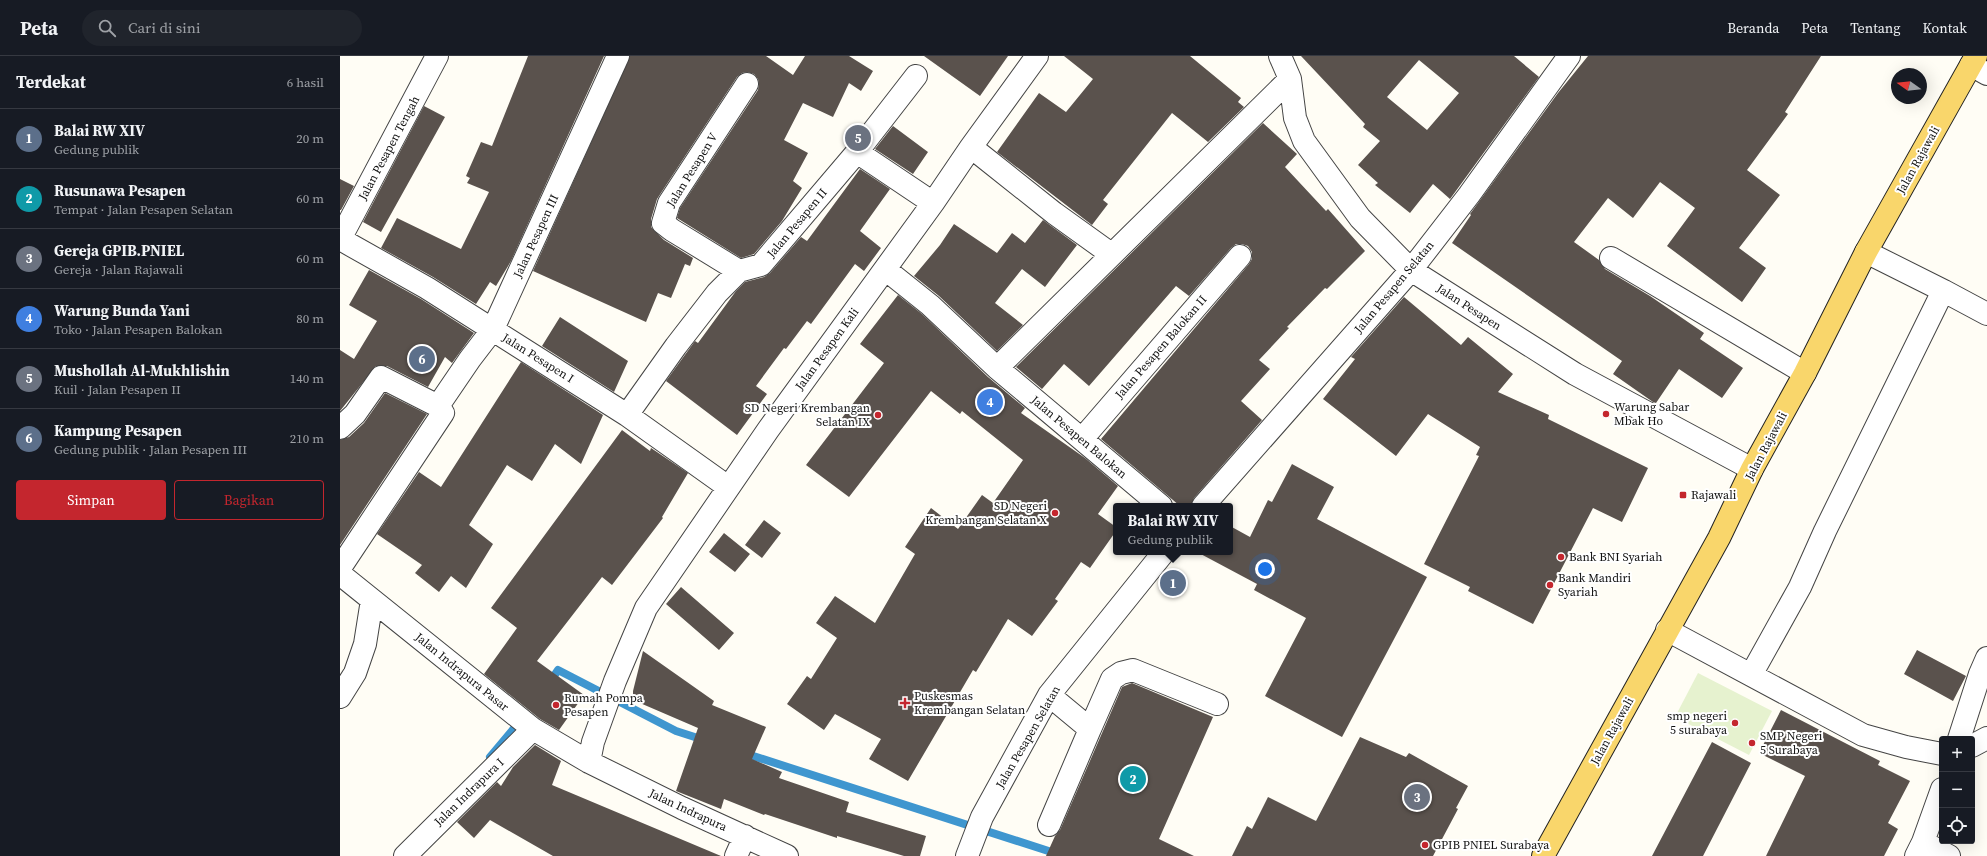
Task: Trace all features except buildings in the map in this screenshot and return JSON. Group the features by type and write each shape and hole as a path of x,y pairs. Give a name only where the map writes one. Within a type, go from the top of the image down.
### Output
{"main road":[{"name":"Jalan Rajawali","path":"1543,856 1719,538 1752,469 1805,372 1866,252 1978,65"}],"street":[{"name":"Jalan Pesapen Tengah","path":"340,239 437,56"},
{"name":"Jalan Pesapen III","path":"438,406 470,359 493,329 618,56"},
{"name":"Jalan Pesapen Kali","path":"591,752 616,681 646,608 728,487 884,269 933,204 971,146 1037,56"},
{"name":"Jalan Pesapen","path":"1280,56 1290,79 1295,118 1304,141 1360,218 1411,270 1575,374 1752,469"},
{"name":"Jalan Pesapen Selatan","path":"1206,503 1411,270 1469,195 1569,56"},
{"name":"Jalan Pesapen II","path":"739,271 761,266 857,152 916,76"},
{"path":"997,368 1290,79"},
{"name":"Jalan Pesapen V","path":"739,271 672,230 663,222 669,203 746,84"},
{"path":"971,146 1054,213 1111,254"},
{"path":"857,152 933,204"},
{"name":"Jalan Pesapen I","path":"340,239 427,288 493,329 627,415 728,487"},
{"path":"1866,252 1944,290 1987,314"},
{"name":"Jalan Pesapen Balokan II","path":"1082,439 1240,256"},
{"path":"1611,258 1805,372"},
{"name":"Jalan Pesapen Balokan","path":"884,269 930,305 997,368 1157,503"},
{"path":"627,415 676,346 717,294 739,271"},
{"path":"1751,675 1800,586 1930,315 1944,290"},
{"path":"340,428 355,414 380,377 438,406 442,410 443,415 340,568"},
{"name":"Jalan Pesapen Selatan","path":"968,856 982,817 1049,695 1162,555"},
{"name":"Jalan Indrapura Pasar","path":"340,574 531,727 591,752"},
{"path":"340,697 355,672 365,644 372,600"},
{"path":"1667,630 1862,735 1906,747 1939,753"},
{"path":"1960,736 1980,674 1987,658"},
{"path":"1049,825 1112,679 1121,672 1133,670 1217,704"},
{"path":"1049,695 1090,729"},
{"name":"Jalan Indrapura I","path":"405,856 531,727"},
{"path":"1975,744 1987,738"},
{"name":"Jalan Indrapura","path":"591,752 682,808 787,856"},
{"path":"1939,797 1919,849 1949,856"},
{"path":"736,856 745,836"}],"green space":[{"path":"1698,673 1772,711 1749,755 1675,717"}],"waterway":[{"path":"550,682 558,670 676,731 704,740"},
{"path":"490,757 521,720"},
{"path":"744,753 1064,856"}],"place":[{"name":"Mushollah Al-Mukhlishin","path":"858,138"},
{"name":"Kampung Pesapen","path":"422,359"},
{"name":"Warung Bunda Yani","path":"990,402"},
{"name":"Warung Sabar Mbak Ho","path":"1606,414"},
{"name":"SD Negeri Krembangan Selatan IX","path":"878,415"},
{"name":"Rajawali","path":"1683,495"},
{"name":"SD Negeri Krembangan Selatan X","path":"1055,513"},
{"name":"Bank BNI Syariah","path":"1561,557"},
{"name":"Balai RW XIV","path":"1173,583"},
{"name":"Bank Mandiri Syariah","path":"1550,585"},
{"name":"Puskesmas Krembangan Selatan","path":"905,703"},
{"name":"Rumah Pompa Pesapen","path":"556,705"},
{"name":"smp negeri 5 surabaya","path":"1735,723"},
{"name":"SMP Negeri 5 Surabaya","path":"1752,743"},
{"name":"Rusunawa Pesapen","path":"1133,779"},
{"name":"Gereja GPIB.PNIEL","path":"1417,797"},
{"name":"GPIB PNIEL Surabaya","path":"1425,845"}]}
